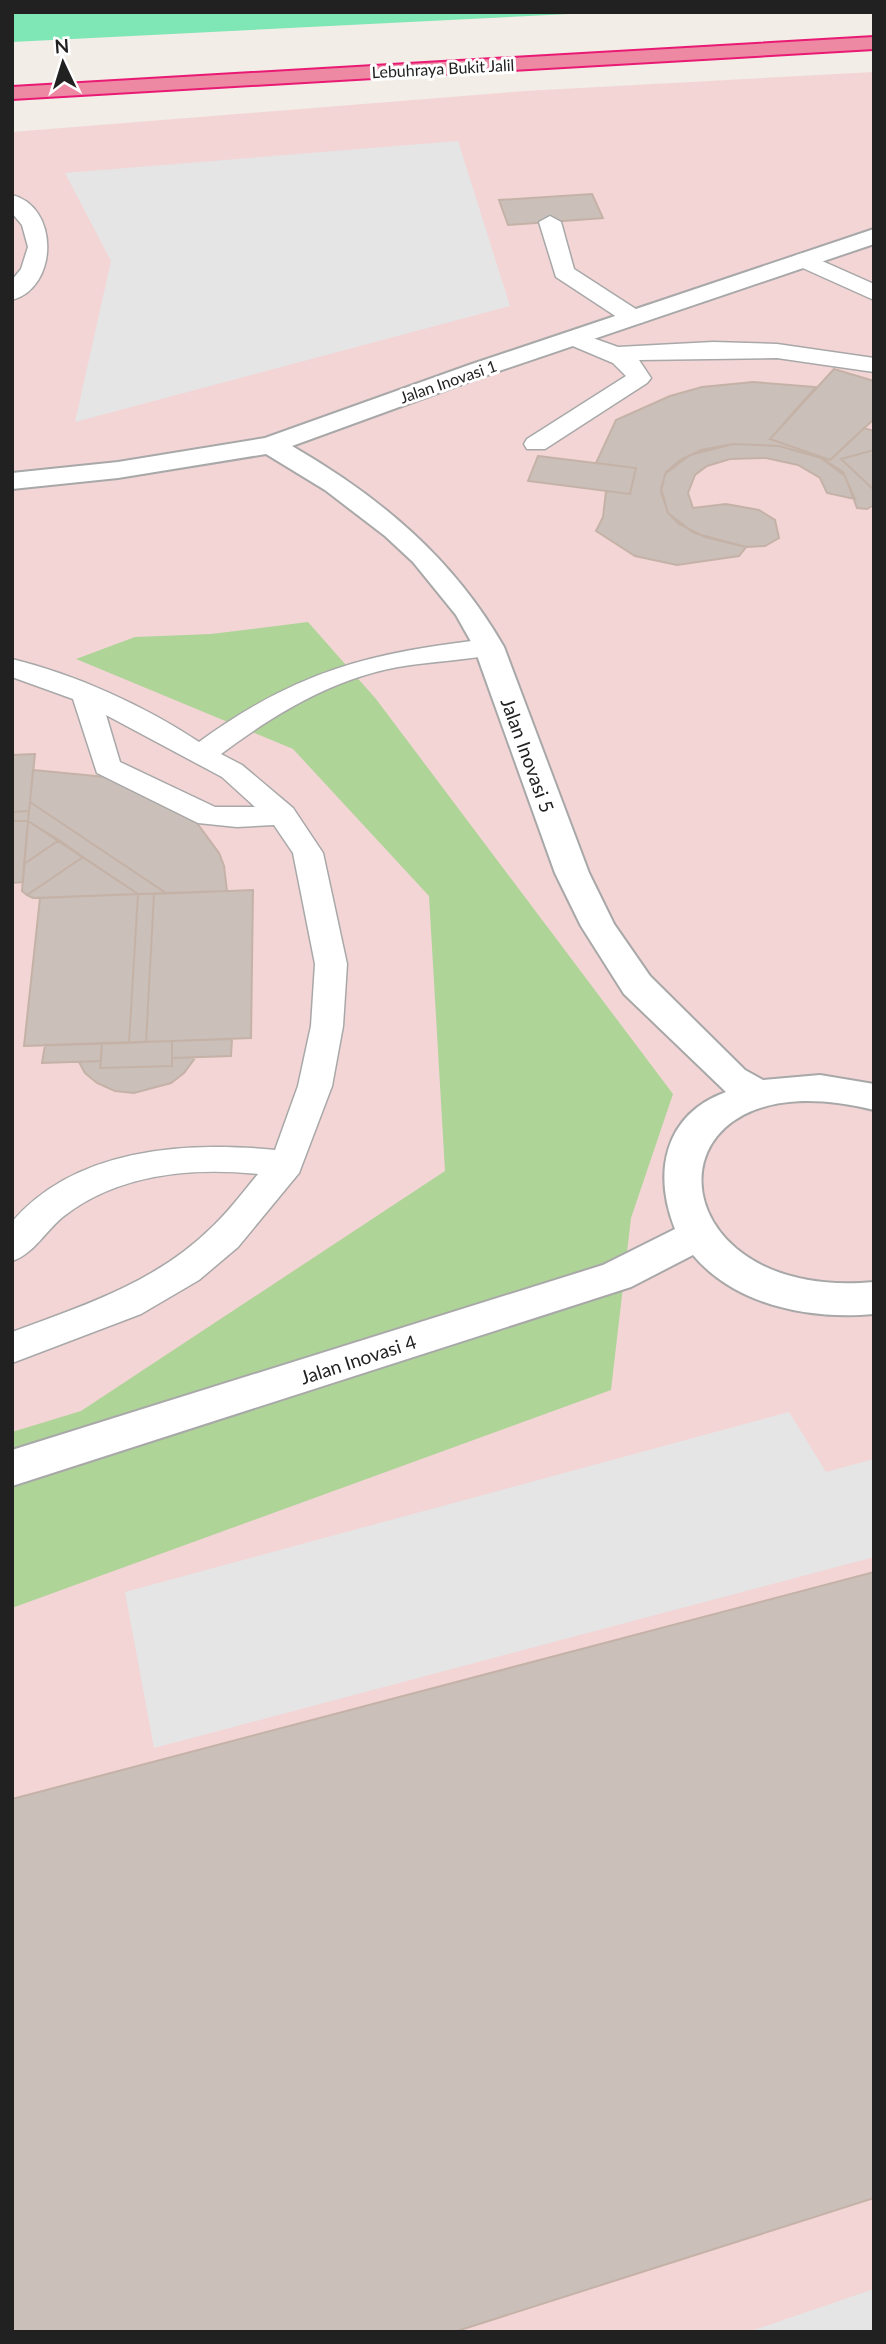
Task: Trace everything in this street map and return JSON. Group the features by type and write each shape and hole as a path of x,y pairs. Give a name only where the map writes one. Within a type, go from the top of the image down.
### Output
{"highway":[{"name":"Lebuhraya Bukit Jalil","path":"12,93 874,43"}],"street":[{"name":"Jalan Inovasi 1","path":"12,481 118,470 270,445 478,370 874,236"},
{"name":"Jalan Inovasi 5","path":"270,445 333,480 385,521 473,615 489,647 572,873 598,926 637,985 732,1079 757,1094"},
{"path":"874,1097 825,1087 789,1087 757,1094 721,1111 695,1135 682,1166 683,1201 698,1234 726,1264 766,1286 812,1300 860,1301 874,1298"},
{"name":"Jalan Inovasi 4","path":"12,1468 617,1276 698,1234"}],"lane":[{"path":"12,201 32,220 41,248 36,261 12,293"},
{"path":"550,222 564,272 634,318"},
{"path":"804,260 874,293"},
{"path":"12,265 36,261"},
{"path":"536,444 639,378 636,371 616,354 576,339"},
{"path":"616,354 762,348 819,354 874,365"},
{"path":"200,756 271,707 363,667 405,657 489,647"},
{"path":"12,667 86,694 166,733 200,756 232,771 282,815 308,853 331,964 327,1026 315,1086 286,1164 225,1237 186,1270 128,1304 12,1348"},
{"path":"86,694 107,767 209,816 237,818 282,815"},
{"path":"12,1247 22,1232 59,1199 104,1177 159,1161 245,1158 286,1164"}],"shaded area":[{"path":"874,72 874,2332 12,2332 12,132 525,91"},
{"path":"458,141 510,306 75,422 111,261 65,173"},
{"path":"789,1412 826,1472 874,1459 874,1557 154,1748 125,1592"},
{"path":"874,2289 874,2332 748,2332"}],"green space":[{"path":"12,12 610,12 12,42"},
{"path":"308,622 376,699 673,1094 631,1218 611,1390 12,1608 12,1432 81,1411 445,1171 429,896 293,749 76,659 135,637 211,634"}],"building":[{"path":"592,194 603,218 508,225 499,200"},
{"path":"834,369 874,381 874,419 830,460 770,439"},
{"path":"753,382 816,387 770,439 830,460 864,428 874,431 874,450 841,459 874,490 874,505 867,509 857,508 845,476 821,458 779,446 733,444 701,450 680,460 666,472 661,488 668,513 679,524 705,537 746,547 739,556 677,565 635,556 596,531 603,517 606,491 630,494 636,468 596,463 616,420 670,396 702,387"},
{"path":"733,444 779,446 821,458 843,472 855,499 827,493 820,478 798,465 766,458 730,459 707,466 695,475 688,493 693,508 726,504 759,510 775,520 779,538 765,546 746,547 694,533 668,513 661,492 665,474 690,455"},
{"path":"874,450 874,490 841,459"},
{"path":"538,456 636,468 630,494 528,481"},
{"path":"35,754 29,811 12,812 12,755"},
{"path":"33,770 106,777 194,819 219,853 224,866 227,891 166,893 30,802"},
{"path":"30,802 166,893 138,894 28,821"},
{"path":"29,811 28,821 12,821 12,812"},
{"path":"12,821 28,821 23,882 12,883"},
{"path":"28,821 59,840 24,864"},
{"path":"59,840 83,857 27,895 22,891 24,864"},
{"path":"83,857 138,894 33,898 27,895"},
{"path":"253,890 251,1038 146,1042 154,894"},
{"path":"138,894 129,1043 24,1046 40,898"},
{"path":"138,894 154,894 146,1042 129,1043"},
{"path":"232,1039 231,1056 172,1058 172,1041"},
{"path":"172,1041 172,1066 100,1068 102,1043"},
{"path":"102,1043 101,1061 42,1063 45,1045"},
{"path":"172,1058 195,1058 184,1073 171,1083 134,1093 115,1091 97,1083 85,1073 79,1062 101,1061 100,1068 172,1066"},
{"path":"874,1572 874,2198 454,2332 12,2332 12,1799"}]}
